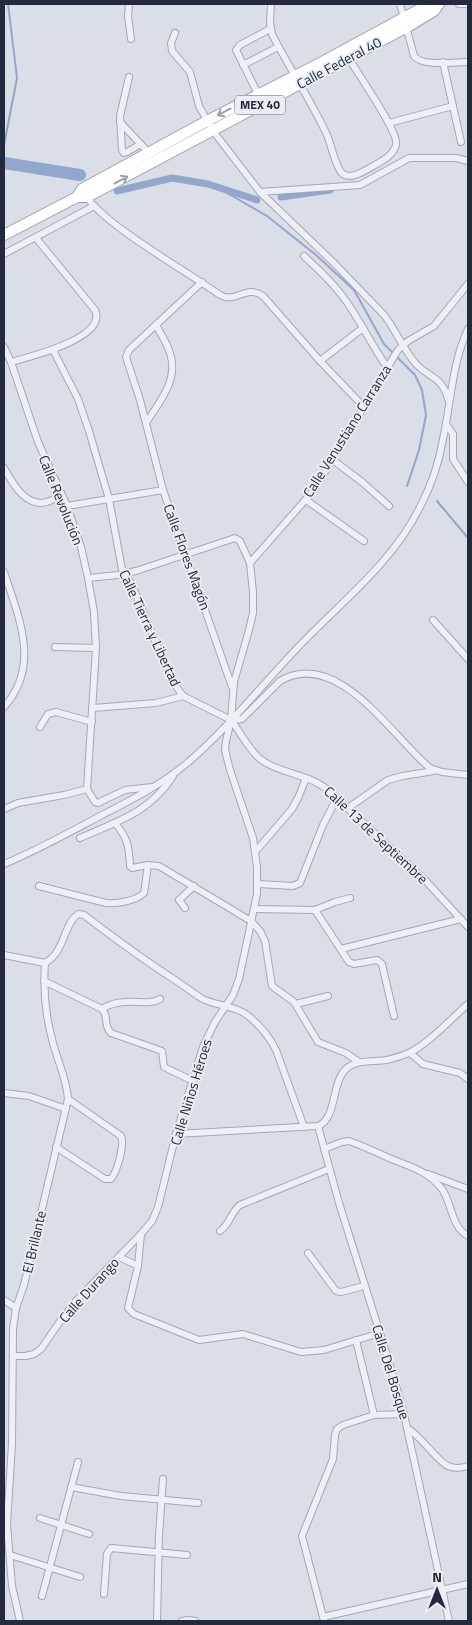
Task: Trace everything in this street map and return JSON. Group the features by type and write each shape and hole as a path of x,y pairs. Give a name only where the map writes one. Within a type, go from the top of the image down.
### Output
{"main road":[{"name":"Calle Federal 40","path":"82,195 148,152 207,120 260,99 404,23 420,9 439,4"},
{"name":"Calle Federal 40","path":"4,236 82,195 213,131 260,99"}],"street":[{"path":"129,4 128,16 131,39"},
{"path":"271,4 270,29 278,47 326,132 339,168 348,176 360,173 384,160 393,152 396,145 396,135 346,54"},
{"path":"400,4 416,59 426,62 468,62"},
{"path":"459,4 468,4"},
{"path":"260,99 236,50 240,45 270,29"},
{"path":"175,33 171,43 172,51 190,72 199,106 213,131 260,192 334,263 391,323 401,348 417,365 442,384 449,402"},
{"path":"243,65 278,47"},
{"path":"443,62 461,142"},
{"path":"129,77 121,108 122,152 127,152 141,144"},
{"path":"388,122 453,106"},
{"path":"120,122 148,152"},
{"path":"260,192 360,184 409,158 456,158 468,161"},
{"path":"82,195 115,225 224,297 233,297 250,291 259,293 364,407"},
{"path":"4,254 94,206"},
{"path":"11,362 53,350 81,336 97,320 97,314 36,238"},
{"path":"304,256 339,292 388,367"},
{"path":"146,423 170,386 172,375 170,353 156,325 202,282"},
{"path":"401,348 434,326 468,284"},
{"name":"Calle Flores Magón","path":"156,325 129,350 126,357 140,400 163,490 233,688"},
{"path":"320,361 363,328"},
{"path":"4,864 54,841 175,773 231,720 282,663 378,566 415,517 429,488 438,463 460,352 468,329"},
{"name":"Calle Revolución","path":"4,348 11,362 38,442 67,506 81,547 88,578 94,612 96,648 87,789"},
{"name":"Calle Venustiano Carranza","path":"250,563 306,500 333,460 401,348"},
{"name":"Calle Tierra y Libertad","path":"53,350 78,399 109,499 120,563 132,585 170,679 183,696"},
{"path":"446,424 453,434 453,459 468,482"},
{"path":"333,460 390,506"},
{"path":"4,468 12,482 27,499 40,503 62,496"},
{"path":"67,506 163,490"},
{"path":"306,500 364,541"},
{"path":"88,578 125,574 235,538 240,541 250,563 254,592 253,613 233,688 231,720"},
{"path":"4,572 18,619 25,657 16,689 4,707"},
{"path":"433,620 468,660"},
{"path":"55,647 96,648"},
{"path":"93,708 156,703 183,696 231,720 242,719 280,680 293,675 319,674 332,679 368,704 426,765 436,771"},
{"path":"40,727 48,714 56,712 92,722"},
{"name":"Calle 13 de Septiembre","path":"231,720 260,759 324,786 425,880 468,927"},
{"name":"Calle Niños Héroes","path":"142,1234 158,1207 176,1134 209,1034 233,995 239,979 254,909 258,884 256,851 227,759 226,741 231,720"},
{"path":"348,808 388,780 436,771 468,775"},
{"path":"80,838 137,813 163,792 175,773"},
{"path":"256,851 292,809 306,778"},
{"path":"4,809 18,803 87,789 94,802 98,803 125,790 154,786"},
{"path":"258,884 293,886 300,883 323,825 337,798"},
{"path":"115,823 125,834 131,867 158,866 251,921 260,930 265,940 272,986 296,1004 318,1042 346,1053 360,1062"},
{"path":"39,886 106,903 115,903 141,896 145,890 148,865"},
{"path":"185,908 179,900 194,886"},
{"path":"254,909 315,910 350,898"},
{"path":"315,910 349,962 354,964 378,960 382,964 394,1016"},
{"path":"4,955 45,963 53,958 73,918 79,914 84,915 146,961 201,998 240,1010 260,1025 271,1039 276,1050 304,1127"},
{"path":"341,950 461,919"},
{"name":"El Brillante","path":"20,1621 12,1586 6,1526 12,1430 13,1329 16,1308 24,1285 68,1099 66,1084 51,1034 44,982 45,963"},
{"path":"44,982 102,1009 106,1016 107,1028 111,1033 162,1052 164,1067 193,1081"},
{"path":"296,1004 328,996"},
{"path":"102,1009 112,1003 145,1003 160,999"},
{"path":"176,1134 304,1127 323,1124 329,1115 338,1082 342,1074 352,1065 360,1062 395,1058 410,1052 424,1044 468,1004"},
{"path":"410,1052 423,1064 460,1073 468,1079"},
{"path":"4,1093 29,1096 66,1109"},
{"path":"56,1147 104,1180 111,1180 115,1175 123,1139 119,1134 68,1099"},
{"name":"Calle Del Bosque","path":"318,1126 329,1169 404,1414 449,1621"},
{"path":"324,1149 349,1141 468,1189"},
{"path":"220,1231 240,1205 329,1169"},
{"path":"424,1172 441,1189 447,1198 461,1232 468,1236"},
{"path":"142,1234 138,1266 128,1308 130,1312 190,1338 206,1340 243,1334 301,1352 308,1352 324,1350 380,1333"},
{"name":"Calle Durango","path":"13,1356 34,1354 41,1349 76,1301 142,1234"},
{"path":"308,1253 336,1291 342,1292 364,1286"},
{"path":"120,1257 138,1266"},
{"path":"4,1300 16,1308"},
{"path":"4,1327 13,1329"},
{"path":"356,1340 374,1415"},
{"path":"404,1414 374,1415 343,1425 337,1429 333,1459 303,1532 302,1541 324,1619 468,1584"},
{"path":"4,1425 12,1430"},
{"path":"407,1428 418,1436 444,1464 454,1468 468,1466"},
{"path":"42,1596 78,1462"},
{"path":"156,1621 163,1479"},
{"path":"71,1487 100,1493 198,1503"},
{"path":"40,1518 89,1534"},
{"path":"104,1594 107,1554 111,1548 187,1555"},
{"path":"10,1555 80,1578"}],"waterway":[{"path":"4,145 17,78 8,4"},
{"path":"4,163 80,175"},
{"path":"117,191 172,178 208,184 257,200"},
{"path":"215,186 267,216 316,255 354,290 384,344 415,375 422,390 426,415 419,450 407,486"},
{"path":"281,197 330,190"},
{"path":"437,501 468,538"}]}
